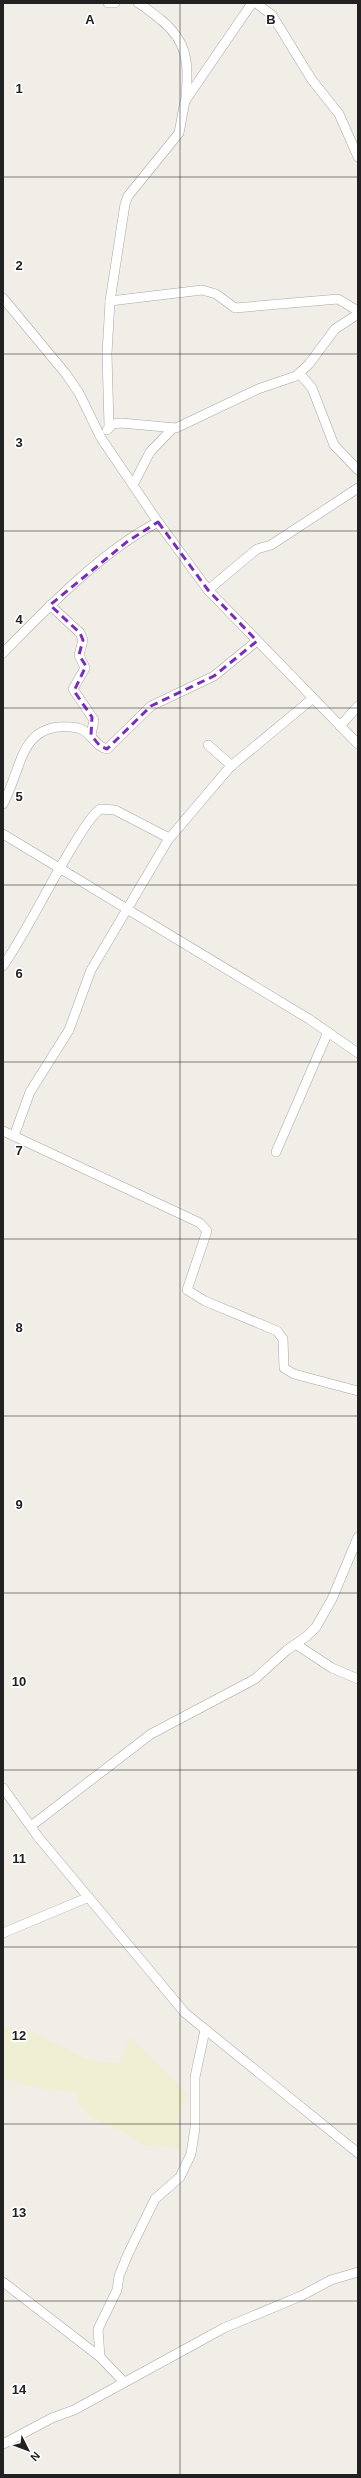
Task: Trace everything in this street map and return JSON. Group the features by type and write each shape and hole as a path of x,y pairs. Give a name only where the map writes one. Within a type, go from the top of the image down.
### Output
{"street":[{"path":"108,3 115,3"},
{"path":"101,438 109,426 107,354 110,300 126,200 179,133 186,101 187,59 179,38 168,26 138,3"},
{"path":"186,101 252,3"},
{"path":"256,3 272,15 312,80 336,110 358,157"},
{"path":"110,300 197,289 216,294 235,308 338,299 358,310"},
{"path":"3,298 66,374 79,393 101,438 158,522 208,590 312,699 358,744"},
{"path":"133,485 150,452 172,429 258,389 300,374 335,329 358,314"},
{"path":"300,374 312,388 334,445 358,470"},
{"path":"109,426 121,423 172,429"},
{"path":"208,590 257,549 271,545 358,488"},
{"path":"3,653 50,605 128,541 158,522"},
{"path":"50,605 82,636 83,640 78,655 85,668 74,689 94,720 91,735"},
{"path":"3,804 21,754 32,739 55,727 78,728 91,735 102,747 110,747 151,706 214,676 257,641"},
{"path":"14,1136 30,1092 69,1030 92,970 169,838 232,766 312,699"},
{"path":"340,726 358,706"},
{"path":"208,745 232,766"},
{"path":"3,966 23,934 59,868 94,814 105,808 115,810 169,838"},
{"path":"3,834 328,1032 358,1053"},
{"path":"276,1152 328,1032"},
{"path":"3,1131 200,1223 207,1231 187,1290 205,1301 276,1331 283,1339 284,1368 294,1374 358,1391"},
{"path":"31,1826 151,1734 255,1679 288,1650 297,1645 307,1636 325,1613 358,1537"},
{"path":"297,1645 332,1668 358,1679"},
{"path":"3,1788 31,1826 180,2008 205,2030 280,2088 358,2154"},
{"path":"3,1933 89,1897"},
{"path":"100,2357 98,2329 118,2290 119,2276 128,2254 155,2199 180,2177 191,2154 195,2128 195,2077 205,2030"},
{"path":"3,2444 124,2382 224,2328 301,2296 332,2280 358,2272"},
{"path":"3,2282 100,2357 124,2382"}],"highlighted area":[{"path":"158,522 208,590 257,641 214,676 151,706 107,749 100,746 91,735 92,717 74,691 86,666 79,655 83,640 80,633 50,605 128,541"}],"green space":[{"path":"3,2026 32,2031 86,2059 110,2063 120,2063 129,2037 187,2093 177,2124 183,2149 143,2145 122,2131 90,2117 78,2103 76,2093 38,2088 3,2079"}]}
